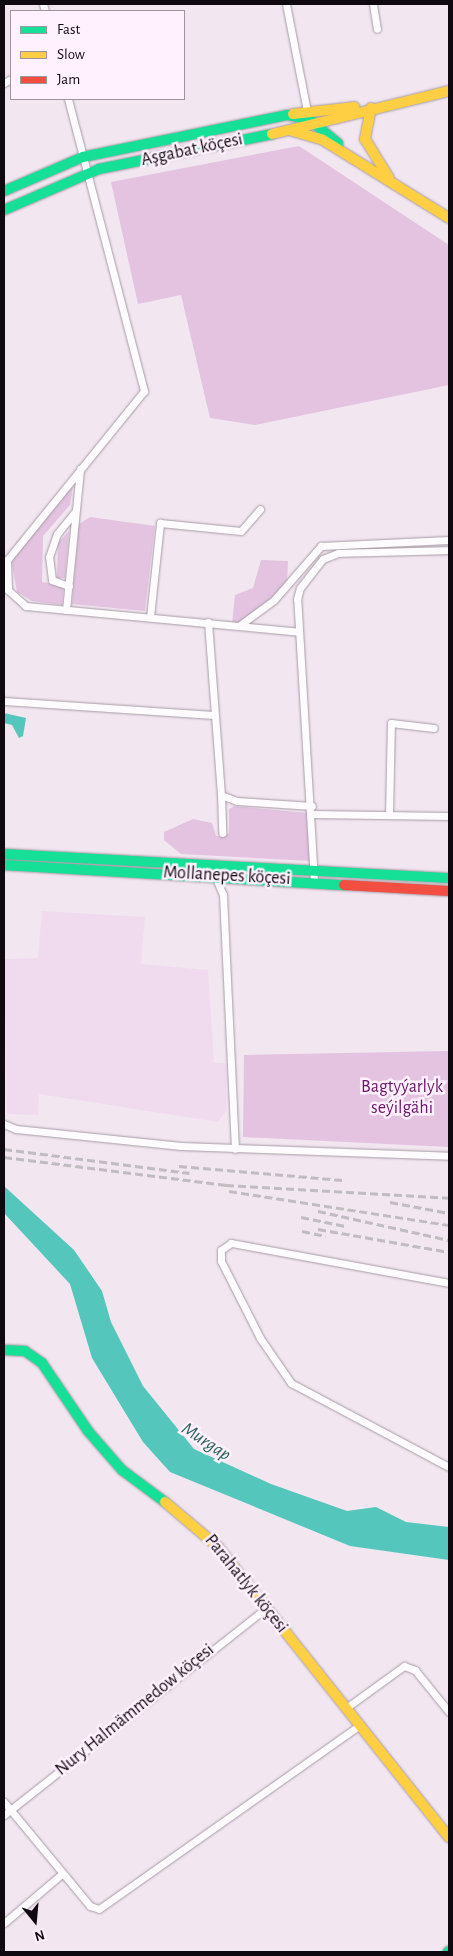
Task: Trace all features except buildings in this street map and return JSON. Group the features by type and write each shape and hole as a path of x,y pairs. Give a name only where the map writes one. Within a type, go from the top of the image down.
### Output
{"street":[{"path":"286,4 310,118 360,163"},
{"path":"373,4 377,30"},
{"name":"Aşgabat köçesi","path":"4,210 87,173 289,130 310,118 449,91"},
{"path":"68,100 144,390 5,566 8,590 17,602 66,610 299,632"},
{"name":"Aşgabat köçesi","path":"4,191 83,157 288,115 310,118 386,104"},
{"path":"371,108 365,139 391,182"},
{"path":"289,130 315,137 449,218"},
{"path":"66,610 80,469"},
{"path":"150,617 160,523 241,531 260,509"},
{"path":"69,586 52,580 49,557 57,534 76,510"},
{"path":"240,625 274,600 321,546 449,540"},
{"path":"314,876 312,806 299,632 300,588 323,559 359,551 449,550"},
{"path":"208,622 221,795 222,833"},
{"path":"4,701 214,715"},
{"path":"389,815 391,723 434,728"},
{"path":"221,795 237,801 312,806"},
{"path":"312,814 449,816"},
{"name":"Mollanepes köçesi","path":"4,854 314,876 449,891"},
{"name":"Mollanepes köçesi","path":"4,866 215,876 449,878"},
{"path":"215,876 223,895 235,1149"},
{"path":"4,1124 16,1129 103,1139 235,1149 449,1156"},
{"path":"449,1283 231,1243 221,1250 221,1261 260,1338 291,1383 449,1467"},
{"name":"Parahatlyk köçesi","path":"4,1350 25,1351 42,1363 88,1431 122,1470 193,1522 267,1607 449,1837"},
{"name":"Nury Halmämmedow köçesi","path":"4,1816 267,1607"},
{"path":"346,1708 404,1666 414,1670 449,1712"},
{"path":"4,1802 90,1906 109,1905 360,1725"},
{"path":"4,1923 63,1874"}],"shaded area":[{"path":"4,713 26,718 23,736 19,738 12,725 4,723"},
{"path":"42,911 145,917 141,964 208,970 214,1063 226,1063 226,1111 218,1122 39,1094 38,1115 7,1114 4,959 38,958"},
{"path":"4,1186 74,1250 102,1291 111,1322 143,1386 194,1449 271,1484 347,1511 376,1507 406,1522 449,1527 449,1560 350,1546 170,1472 143,1442 92,1358 70,1284 4,1213"}],"green space":[{"path":"299,146 449,245 449,385 255,425 210,418 181,295 138,304 111,182"},
{"path":"73,486 70,505 43,536 42,582 64,585 62,605 32,601 17,592 12,563 19,548"},
{"path":"90,517 155,526 145,611 72,604 79,524"},
{"path":"69,531 65,578 57,578 58,543"},
{"path":"261,560 288,561 287,584 274,600 240,625 232,624 235,595 253,588"},
{"path":"234,806 308,813 310,861 181,854 164,840 164,832 193,819 212,823 216,836 223,837 229,833 229,809"},
{"name":"Bagtyýarlyk seýilgähi","path":"449,1051 449,1147 243,1137 244,1055"}],"railway":[{"path":"4,1149 189,1173"},
{"path":"4,1157 226,1185 449,1198"},
{"path":"179,1166 342,1180"},
{"path":"229,1191 449,1225"},
{"path":"390,1202 449,1213"},
{"path":"318,1211 449,1240"},
{"path":"301,1217 345,1226"},
{"path":"318,1229 449,1252"},
{"path":"302,1231 325,1236"}],"traffic: fast":[{"path":"4,191 83,157 288,115 309,119 338,143"},
{"path":"4,210 99,169 272,134"},
{"path":"4,854 449,878"},
{"path":"4,865 344,885"},
{"path":"4,1350 25,1351 42,1363 88,1431 122,1470 165,1502"}],"traffic: slow":[{"path":"289,130 449,91"},
{"path":"293,114 355,107"},
{"path":"371,108 365,139 389,178"},
{"path":"272,134 289,130 323,140 449,218"},
{"path":"165,1502 218,1547 449,1837"}],"traffic: jam":[{"path":"344,885 449,891"}],"water label":[{"name":"Murgap","path":"206,1442"}]}
